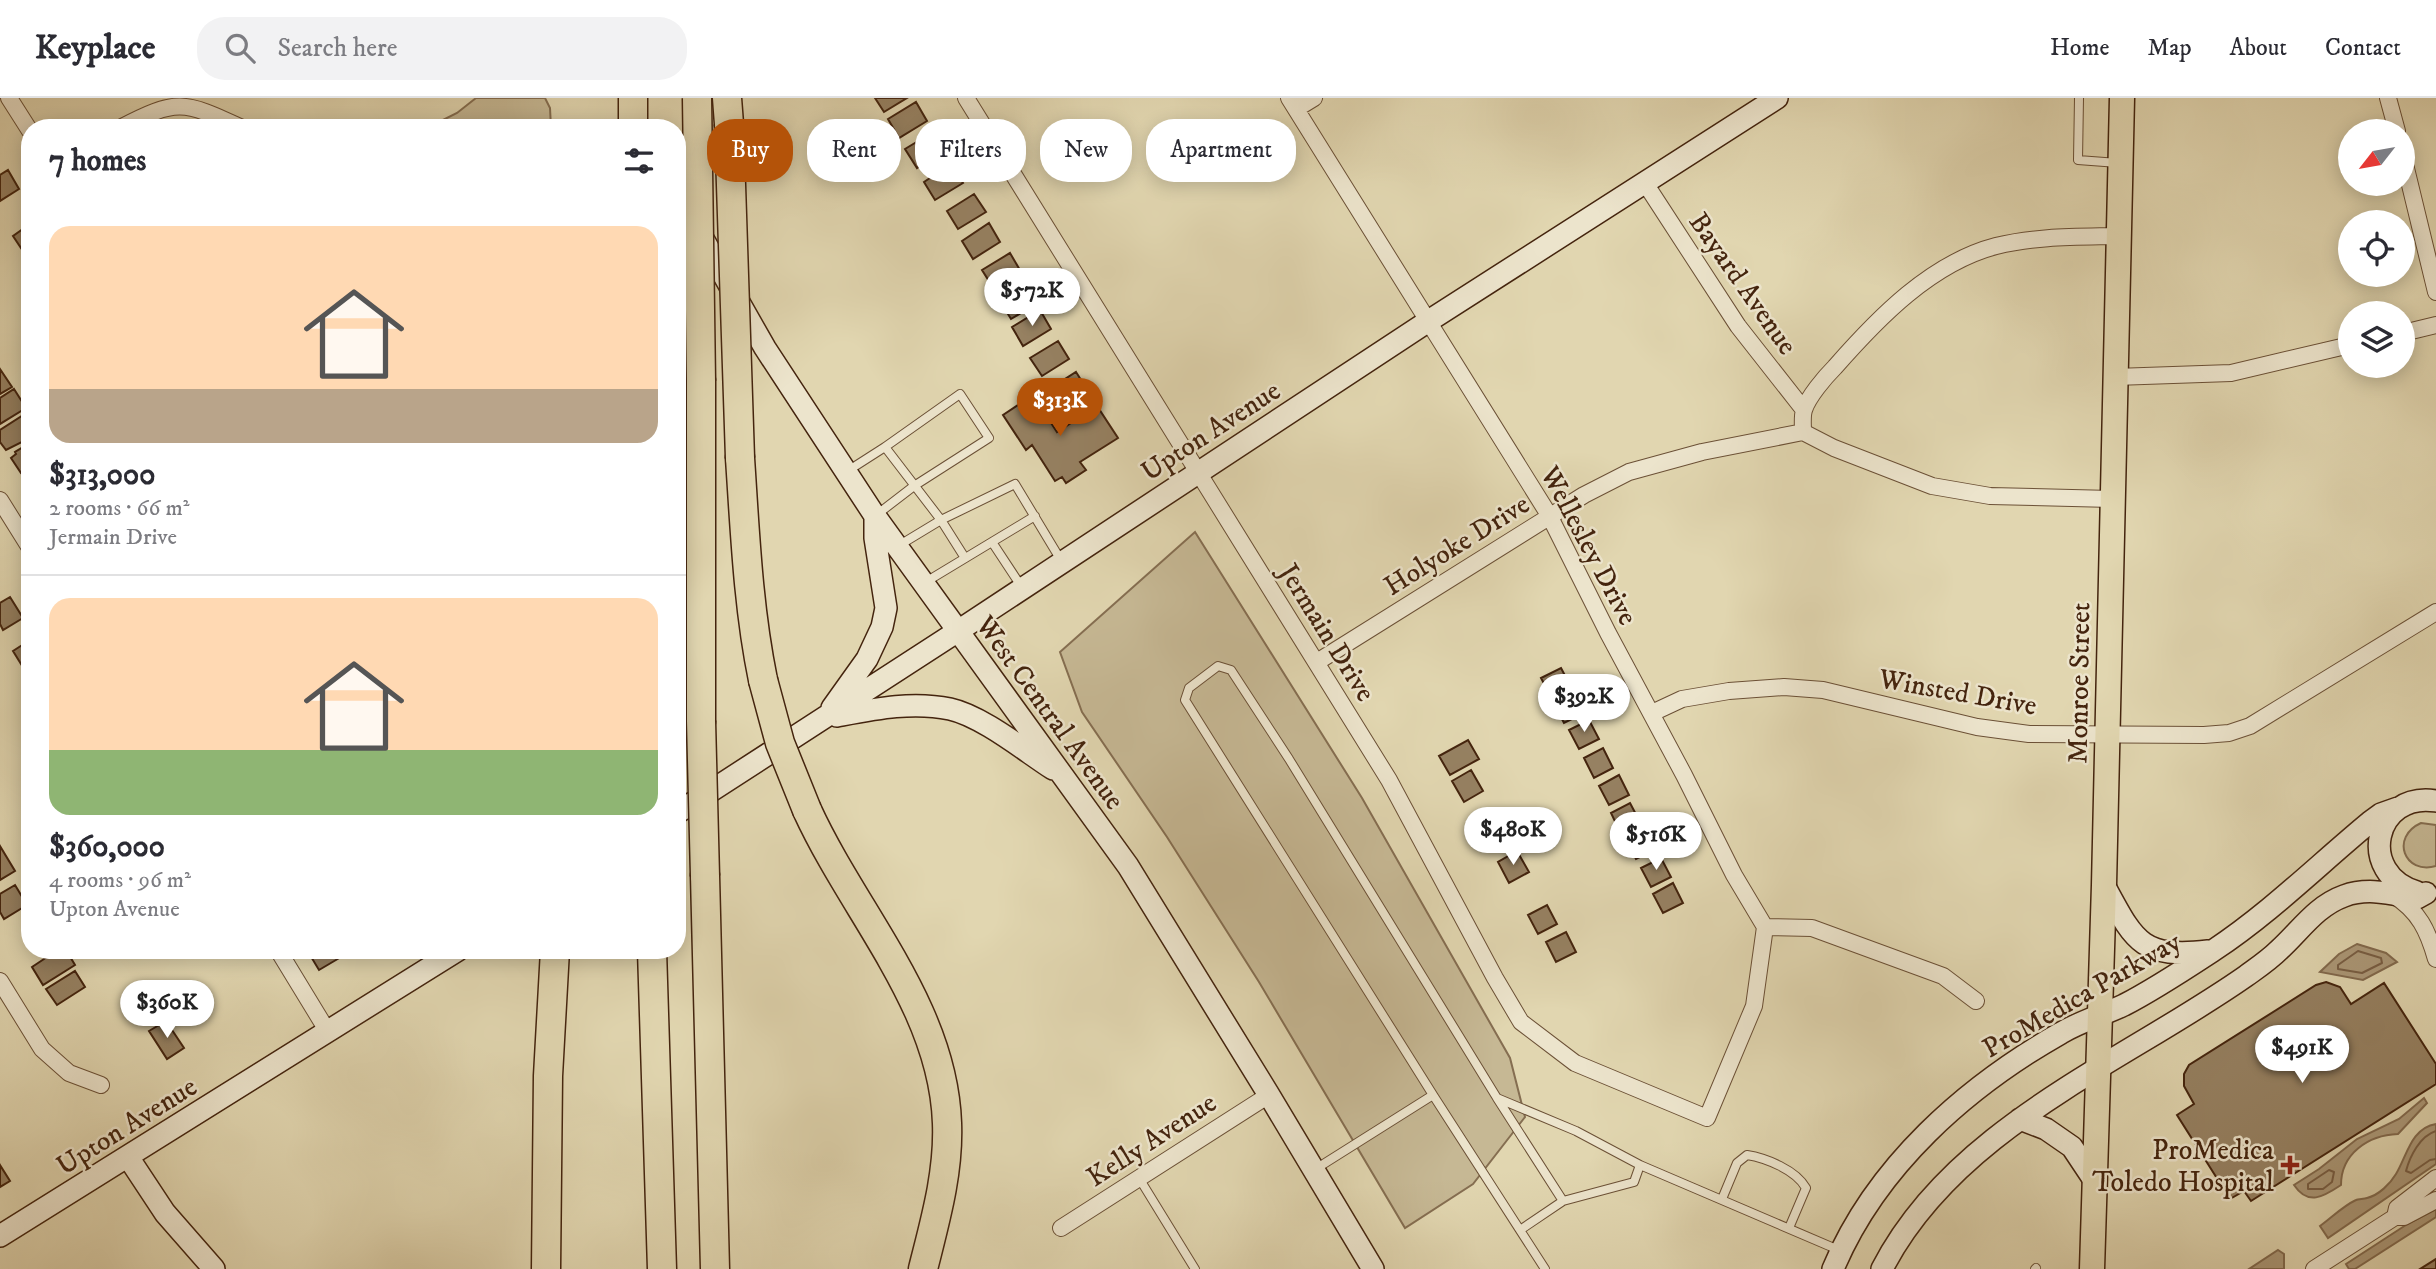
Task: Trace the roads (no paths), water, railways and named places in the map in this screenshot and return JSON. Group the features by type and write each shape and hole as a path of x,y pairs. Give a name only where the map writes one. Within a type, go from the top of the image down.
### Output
{"highway":[{"path":"633,98 634,119"},
{"path":"697,98 701,381 701,721 715,1269"},
{"path":"728,111 740,458 754,636 780,743 807,810 841,877 925,1022 943,1083 947,1124 946,1157 940,1205 923,1269"},
{"path":"546,1269 546,1168 554,959"},
{"path":"652,959 662,1269"}],"main road":[{"name":"Monroe Street","path":"2092,1269 2104,886 2122,98"}],"street":[{"path":"9,98 22,119"},
{"path":"623,98 635,119"},
{"name":"Jermain Drive","path":"966,98 1388,780 1521,1022 1575,1063 1707,1118 1754,1006 1765,927"},
{"path":"1292,104 1314,98"},
{"name":"Upton Avenue","path":"686,807 1427,322 1776,98"},
{"path":"2388,98 2394,119"},
{"path":"134,119 163,104 175,103 189,104 222,119"},
{"name":"Wellesley Drive","path":"1292,104 1549,515 1734,875 1765,927"},
{"name":"Bayard Avenue","path":"1645,183 1738,326 1804,410"},
{"path":"2413,196 2436,292"},
{"name":"West Central Avenue","path":"686,209 765,348 875,516 1128,866 1373,1269"},
{"path":"2112,499 1990,496 1932,486 1834,448 1803,432 1804,410 1822,381 1858,340 1891,308 1963,258 1995,246 2040,238 2119,236"},
{"path":"2415,330 2436,325"},
{"path":"2115,377 2231,373 2338,348"},
{"name":"Holyoke Drive","path":"1317,662 1549,515 1629,472 1702,452 1803,432"},
{"path":"0,500 21,534"},
{"path":"824,719 867,659 882,626 886,608 875,538 875,516"},
{"name":"Winsted Drive","path":"1652,713 1682,699 1729,691 1784,687 1823,690 1977,727 2029,734 2204,736 2229,733 2250,726 2436,612"},
{"path":"824,719 879,708 923,706 951,709 977,719 1064,776"},
{"name":"ProMedica Parkway","path":"1837,1260 1862,1215 1898,1166 1947,1114 2006,1067 2063,1031 2138,998 2213,950 2266,912 2330,854 2381,814 2430,798"},
{"path":"2398,808 2382,830 2380,856 2387,873 2400,885 2417,892 2431,892"},
{"path":"2104,886 2125,922 2144,946 2157,951 2182,954 2213,950"},
{"path":"1882,1269 1908,1226 1938,1189 1979,1150 2020,1119 2248,974 2280,950 2307,920 2332,901 2361,891 2417,898 2431,892"},
{"path":"2391,893 2409,906 2422,921 2436,959"},
{"path":"1765,927 1812,928 1943,976 1976,1001"},
{"path":"283,959 328,1032"},
{"name":"Upton Avenue","path":"0,1236 444,959"},
{"path":"0,981 42,1049 69,1073 101,1085"},
{"name":"Kelly Avenue","path":"1061,1228 1269,1095"},
{"path":"2020,1119 2046,1129 2072,1147 2094,1180"},
{"path":"128,1157 165,1213 214,1269"},
{"path":"2395,1217 2397,1208 2436,1178"},
{"path":"2314,1269 2395,1217 2404,1217 2436,1200"}],"lane":[{"path":"2079,98 2078,160 2120,164"},
{"path":"846,472 960,394 989,438 914,486 875,516"},
{"path":"885,447 941,520 965,558"},
{"path":"898,546 941,520 1015,484 1062,562"},
{"path":"924,583 1035,516"},
{"path":"992,542 1022,589"},
{"path":"1545,1269 1185,700 1189,688 1218,666 1231,670 1289,759 1563,1201"},
{"path":"1314,1170 1433,1095"},
{"path":"1497,1098 1576,1131 1640,1165 1789,1228 1837,1260"},
{"path":"1722,1199 1737,1163 1747,1155 1760,1157 1800,1178 1806,1188 1789,1228"},
{"path":"1520,1230 1563,1201 1633,1182 1640,1165"},
{"path":"1139,1178 1195,1269"}],"water":[{"path":"2357,944 2386,953 2397,962 2363,980 2320,972 2339,954"},
{"path":"2424,1098 2427,1103 2398,1134 2376,1138 2358,1148 2346,1164 2341,1185 2322,1196 2310,1197 2299,1192 2294,1185 2357,1139 2399,1119"},
{"path":"2436,1124 2436,1164 2328,1238 2320,1226 2351,1203 2371,1197 2384,1189 2396,1174 2415,1137"},
{"path":"2436,1209 2436,1217 2355,1269 2349,1269 2346,1264 2409,1223"},
{"path":"2278,1250 2284,1254 2284,1269 2249,1269"}],"place":[{"name":"ProMedica Toledo Hospital","path":"2290,1165"}]}
